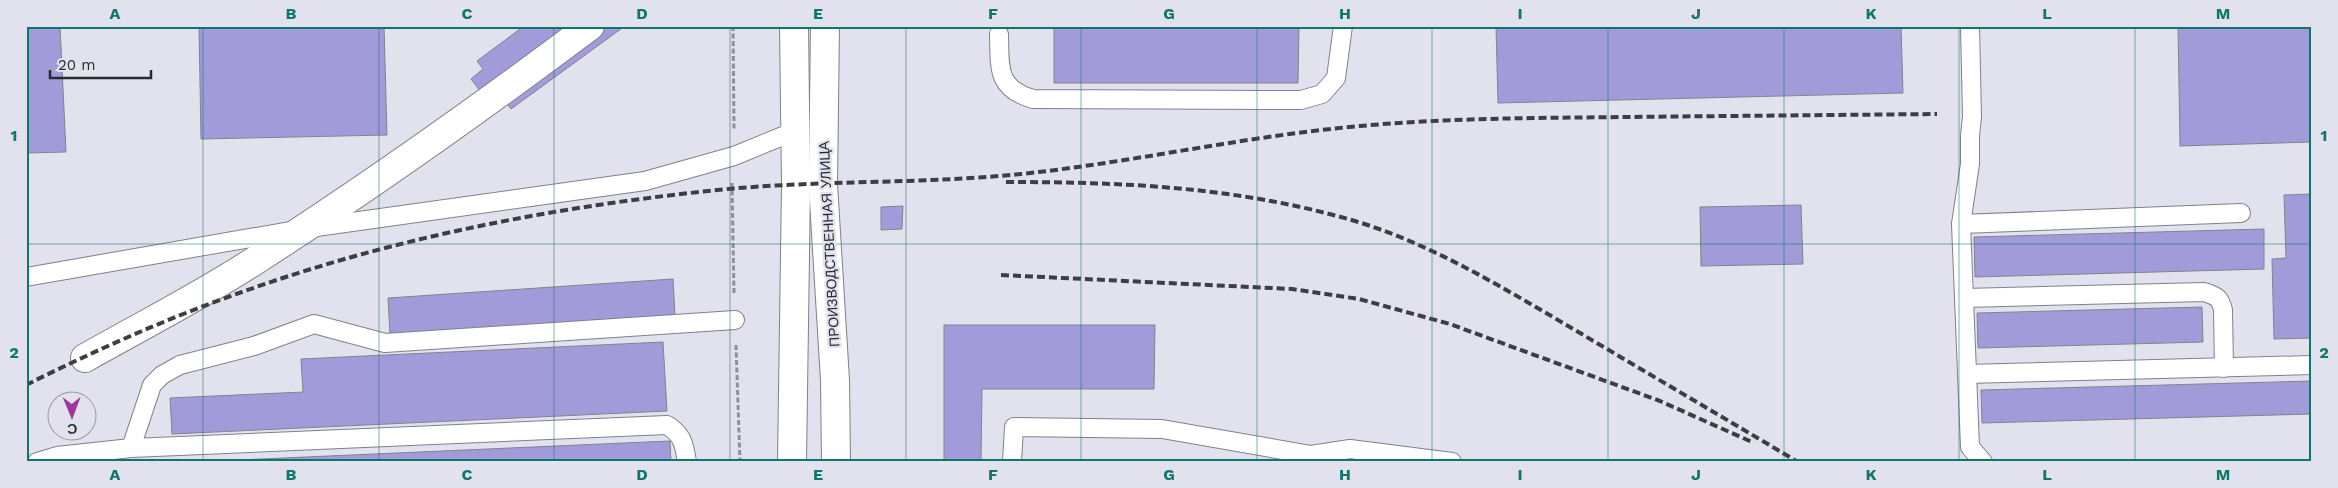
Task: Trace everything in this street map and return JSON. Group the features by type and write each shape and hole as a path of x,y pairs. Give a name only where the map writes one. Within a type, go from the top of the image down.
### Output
{"main road":[{"path":"85,358 205,291 302,229 423,149 590,26"},
{"name":"ПРОИЗВОДСТВЕННАЯ УЛИЦА","path":"792,462 796,131 794,26"},
{"name":"ПРОИЗВОДСТВЕННАЯ УЛИЦА","path":"825,26 824,184 835,380 836,462"}],"lane":[{"path":"999,34 1000,70 1007,86 1017,94 1033,99 1301,100 1322,94 1336,78 1343,26"},
{"path":"1970,26 1972,117 1970,164 1961,224 1970,447 1983,462"},
{"path":"26,277 302,229 645,181 734,156 796,131"},
{"path":"1961,224 2241,214"},
{"path":"1964,298 2204,292 2216,296 2221,301 2223,310 2224,368"},
{"path":"130,448 152,385 162,375 180,365 254,346 314,324 385,343 735,320"},
{"path":"1967,374 2312,365"},
{"path":"37,462 57,456 130,448 667,425 678,432 685,448 687,462"},
{"path":"1012,462 1014,427 1162,429 1311,458 1350,449 1452,462"}],"path":[{"path":"732,26 734,156 731,189 740,462"}],"building":[{"path":"26,26 60,26 66,152 26,153"},
{"path":"199,26 384,26 387,135 201,139"},
{"path":"524,26 625,26 511,109 492,82 480,91 471,79 483,69 477,61"},
{"path":"1054,26 1299,26 1298,83 1054,83"},
{"path":"1496,26 1901,26 1903,93 1498,103"},
{"path":"2178,26 2312,26 2312,142 2180,146"},
{"path":"2312,194 2312,338 2274,339 2272,259 2286,258 2284,195"},
{"path":"1801,205 1803,264 1701,266 1700,207"},
{"path":"903,206 902,229 881,230 881,207"},
{"path":"2264,229 2264,269 1975,277 1974,237"},
{"path":"673,279 675,315 390,334 388,298"},
{"path":"2202,307 2203,342 1978,348 1977,313"},
{"path":"944,325 1155,325 1154,389 982,389 981,460 992,462 944,462"},
{"path":"663,342 667,411 172,434 170,398 303,392 301,359"},
{"path":"2312,381 2312,414 1982,423 1981,390"},
{"path":"670,441 671,462 192,462"}],"railway":[{"path":"26,385 79,359 160,324 214,302 301,272 421,239 543,214 605,204 765,186 948,179 1021,174 1106,163 1317,130 1393,123 1525,118 1937,114"},
{"path":"1006,182 1139,185 1225,194 1312,210 1384,231 1441,255 1495,284 1798,462"},
{"path":"1001,275 1292,289 1359,299 1450,324 1660,401 1752,442"}]}
